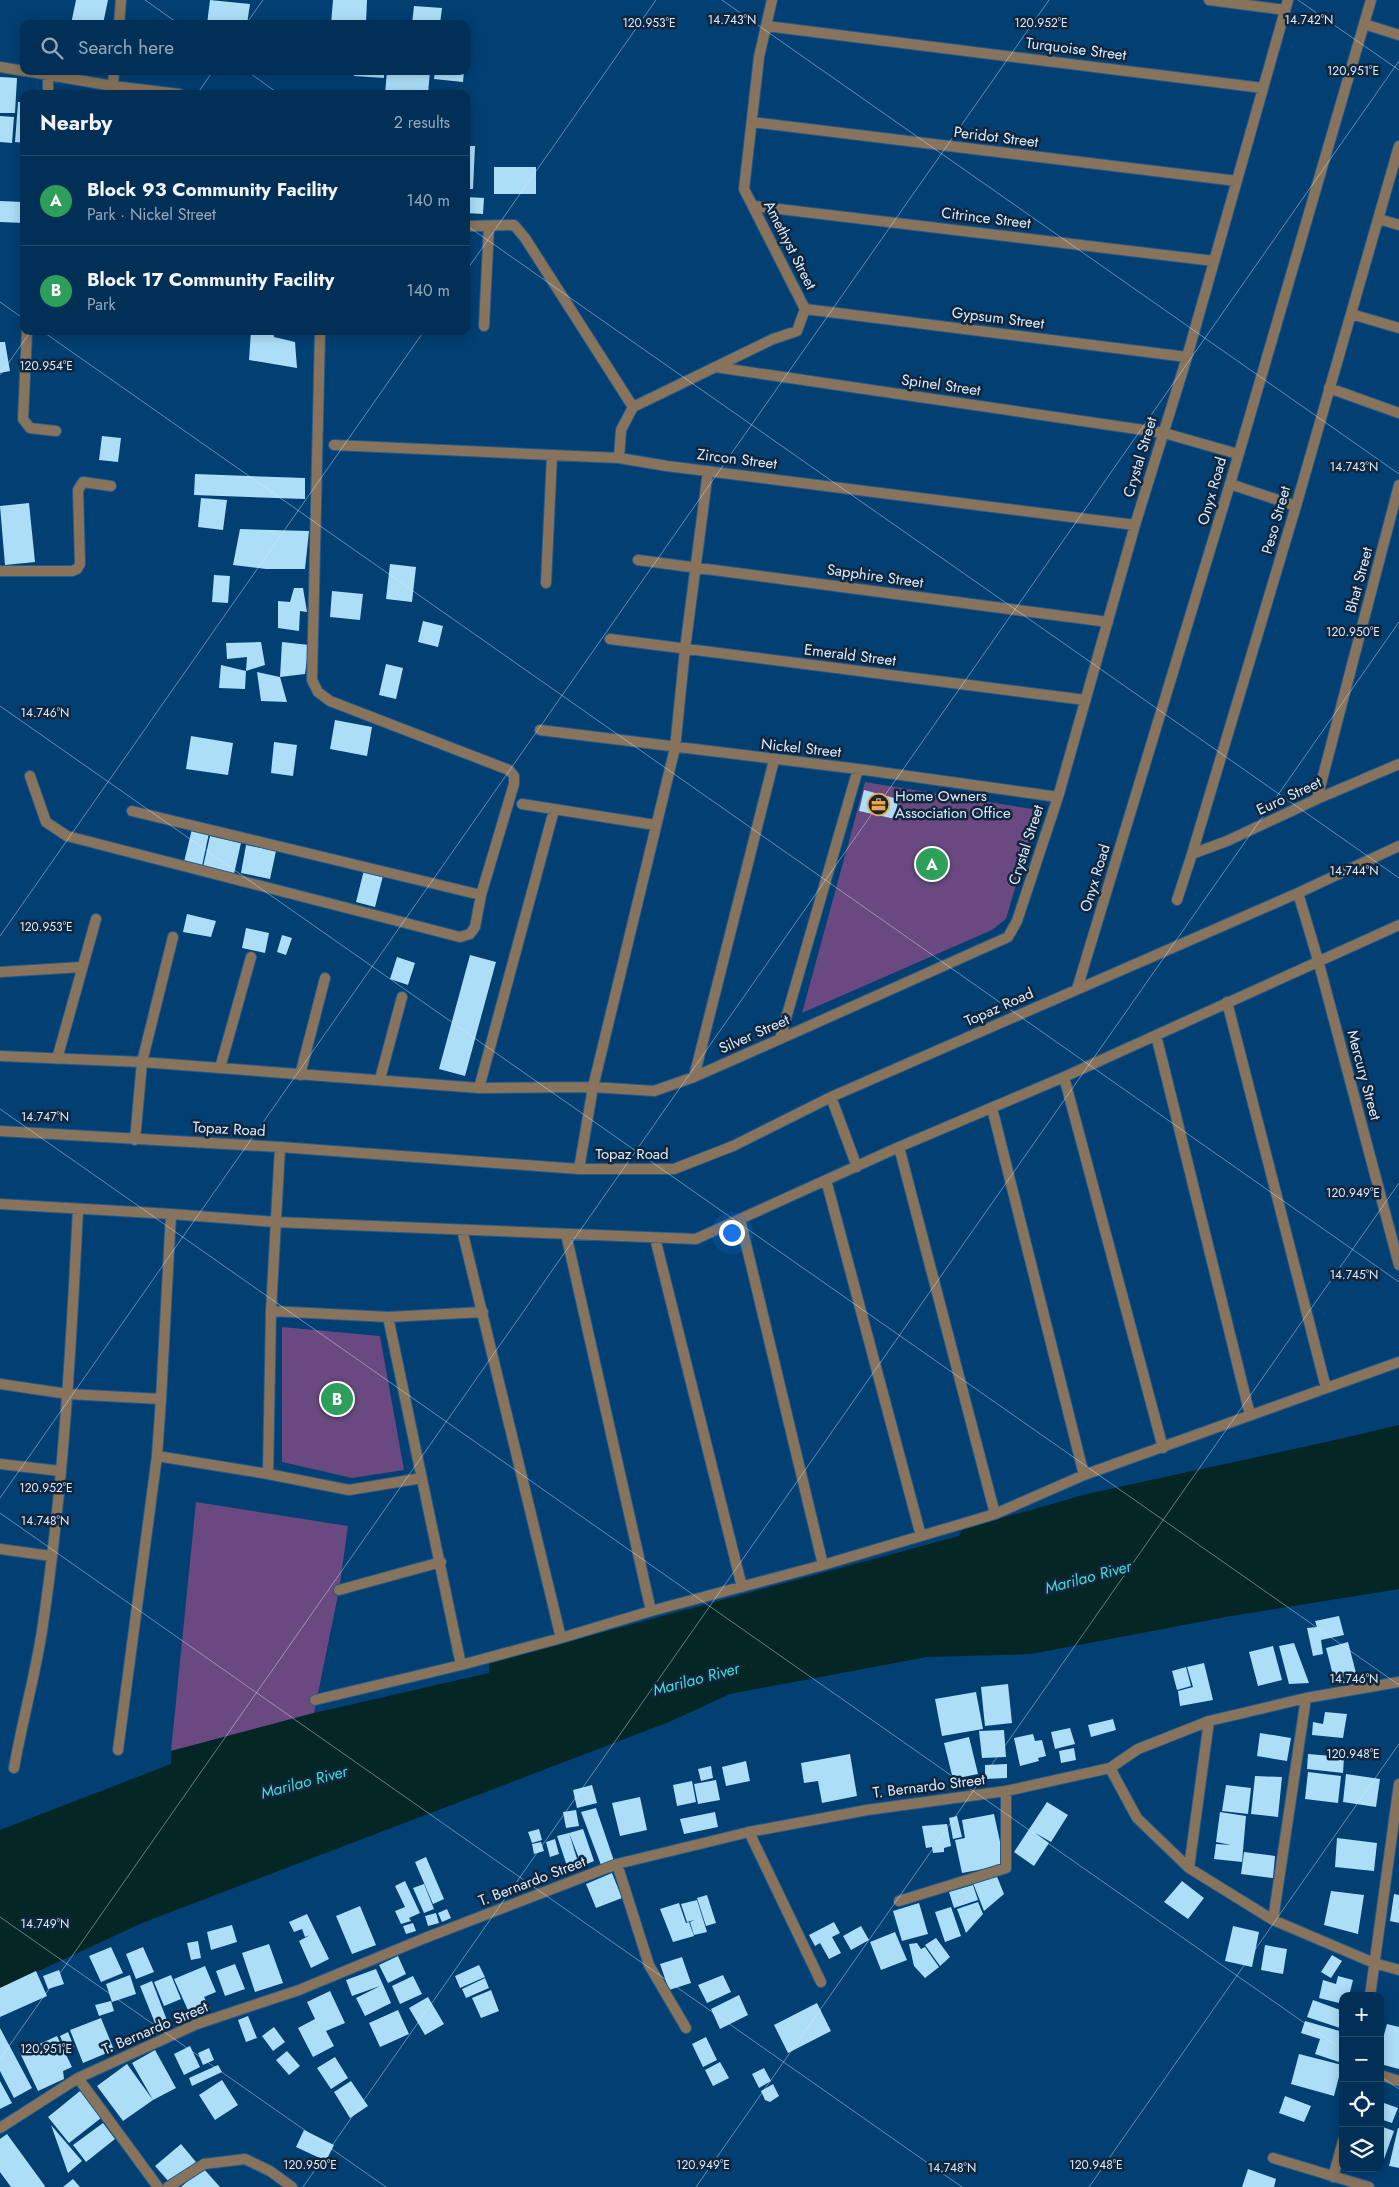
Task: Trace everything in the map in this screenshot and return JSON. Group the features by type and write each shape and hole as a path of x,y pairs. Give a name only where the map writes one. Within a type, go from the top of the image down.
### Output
{"street":[{"path":"118,20 121,0"},
{"name":"Amethyst Street","path":"633,407 773,339 796,331 805,309 744,189 759,57 772,0"},
{"path":"1209,0 1286,5"},
{"name":"Onyx Road","path":"1077,988 1230,484 1371,0"},
{"name":"Crystal Street","path":"1017,921 1058,797 1135,525 1187,357 1286,5"},
{"path":"1364,24 1399,35"},
{"name":"Turquoise Street","path":"766,26 1263,88"},
{"path":"0,67 20,70"},
{"path":"48,90 48,75 146,90"},
{"path":"113,86 114,75"},
{"name":"Peridot Street","path":"752,122 1237,181"},
{"name":"Peso Street","path":"1176,900 1192,854 1296,506 1399,147"},
{"name":"Citrince Street","path":"754,206 1214,261"},
{"path":"1379,219 1399,225"},
{"path":"470,226 514,225 525,238 633,407 621,430 619,458"},
{"path":"484,326 489,226"},
{"name":"Gypsum Street","path":"805,309 1187,357"},
{"path":"1351,314 1399,328"},
{"path":"27,335 23,419 30,428 56,431"},
{"path":"30,776 46,822 67,836 460,937 470,934 475,927 481,895 514,784 514,776 509,770 330,701 318,692 312,680 320,335"},
{"name":"Spinel Street","path":"715,367 1164,433 1238,454"},
{"path":"1329,388 1399,413"},
{"name":"Zircon Street","path":"334,445 619,458 1135,525"},
{"path":"546,583 552,455"},
{"path":"579,1169 593,1087 675,748 685,649 708,470"},
{"path":"0,570 72,571 77,569 80,564 80,485 83,482 111,486"},
{"path":"1230,484 1296,506"},
{"name":"Bhat Street","path":"1317,799 1399,484"},
{"name":"Sapphire Street","path":"638,560 1108,622"},
{"name":"Emerald Street","path":"610,639 1085,700"},
{"name":"Nickel Street","path":"540,730 858,769 1058,797"},
{"path":"694,1076 774,760"},
{"name":"Euro Street","path":"1192,854 1227,841 1317,799 1399,764"},
{"path":"780,1039 858,769"},
{"path":"522,804 655,825"},
{"path":"479,1088 554,810"},
{"path":"132,811 481,895"},
{"name":"Topaz Road","path":"0,1131 280,1147 579,1169 674,1170 734,1146 831,1097 1298,893 1399,846"},
{"name":"Mercury Street","path":"1298,893 1318,960 1399,1265"},
{"path":"57,1059 96,919"},
{"name":"Silver Street","path":"0,1056 142,1062 479,1088 593,1087 654,1091 780,1039 1008,938 1017,921"},
{"path":"0,1204 275,1222 696,1239 899,1147 1064,1077 1318,960 1399,925"},
{"path":"135,1140 142,1062 173,937"},
{"path":"220,1068 251,957"},
{"path":"0,972 82,967"},
{"path":"300,1075 325,978"},
{"path":"380,1079 402,997"},
{"path":"1227,1002 1326,1388"},
{"path":"1156,1035 1250,1415"},
{"path":"1064,1077 1163,1448"},
{"path":"831,1097 857,1167"},
{"path":"992,1108 1084,1475"},
{"path":"268,1474 270,1311 280,1147"},
{"path":"899,1147 995,1514"},
{"path":"826,1180 921,1536"},
{"path":"14,1768 42,1632 51,1556 68,1394 78,1209"},
{"path":"118,1750 157,1456 162,1399 171,1214"},
{"path":"740,1219 822,1565"},
{"path":"462,1230 561,1638"},
{"path":"566,1234 652,1611"},
{"path":"655,1238 742,1587"},
{"path":"270,1311 388,1317 483,1312"},
{"path":"388,1317 441,1562 461,1665"},
{"path":"315,1700 461,1665 561,1638 822,1565 995,1514 1084,1475 1399,1362"},
{"path":"0,1384 68,1394 162,1399"},
{"path":"157,1456 268,1474 349,1490 422,1478"},
{"path":"0,1464 60,1472"},
{"path":"0,1549 51,1556"},
{"path":"339,1590 441,1562"},
{"path":"1399,1682 1306,1698 1209,1721 1138,1750 1110,1768 1137,1818 1189,1868 1274,1920 1374,1963 1399,1970"},
{"path":"1274,1920 1306,1698"},
{"path":"1189,1868 1209,1721"},
{"name":"T. Bernardo Street","path":"0,2128 78,2078 197,2024 300,1990 425,1938 617,1864 749,1832 867,1810 1006,1791 1110,1768"},
{"path":"1370,1992 1399,1790"},
{"path":"899,1901 1006,1868 1006,1791"},
{"path":"749,1832 821,1982"},
{"path":"617,1864 649,1965 686,2028"},
{"path":"1384,2077 1399,2081"},
{"path":"78,2078 158,2187"},
{"path":"1333,2177 1339,2155"},
{"path":"1273,2158 1369,2187"},
{"path":"168,2187 204,2164 245,2159 270,2171 292,2187"}],"shaded area":[{"path":"865,782 1038,810 1006,919 992,930 802,1013"},
{"path":"282,1327 380,1336 404,1470 352,1478 282,1462"},
{"path":"196,1502 348,1526 339,1590 314,1713 171,1751"}],"water":[{"name":"Marilao River","path":"1399,1425 1399,1589 1231,1616 1031,1654 927,1657 730,1694 669,1722 142,1923 0,1989 0,1830 171,1764 171,1751 314,1713 489,1673 489,1663 959,1536 962,1529 1087,1494"}],"building":[{"path":"76,0 108,0 104,20 72,20"},
{"path":"210,0 250,4 248,20 208,20"},
{"path":"333,0 367,0 366,20 331,20"},
{"path":"414,6 442,8 440,20 412,20"},
{"path":"384,75 384,78 354,76"},
{"path":"387,75 430,75 428,90 385,90"},
{"path":"434,75 464,75 463,82 434,79"},
{"path":"0,77 17,78 15,113 0,113"},
{"path":"18,102 20,102 20,143 15,142"},
{"path":"0,116 14,117 12,143 0,142"},
{"path":"470,146 475,146 473,189 470,189"},
{"path":"494,167 536,167 536,194 494,194"},
{"path":"470,197 484,198 483,214 470,213"},
{"path":"0,201 20,202 20,223 0,222"},
{"path":"251,335 274,335 274,337 295,342 297,368 249,360"},
{"path":"0,342 5,342 10,371 0,373"},
{"path":"102,436 121,438 118,462 99,460"},
{"path":"195,474 305,478 305,499 194,495"},
{"path":"201,498 227,500 223,530 198,527"},
{"path":"29,503 35,562 5,565 0,506"},
{"path":"240,529 309,531 305,569 266,569 233,565"},
{"path":"390,564 416,567 412,602 386,599"},
{"path":"214,575 230,576 228,603 212,602"},
{"path":"294,588 303,588 307,612 300,611 299,631 278,628 278,601 290,602"},
{"path":"332,591 363,594 360,620 330,617"},
{"path":"423,621 443,626 438,647 418,642"},
{"path":"261,642 265,665 246,671 247,657 227,659 226,643"},
{"path":"282,642 309,645 305,674 280,677"},
{"path":"386,664 403,668 396,699 379,695"},
{"path":"221,665 246,671 245,689 219,688"},
{"path":"257,672 280,677 287,702 261,701"},
{"path":"335,720 372,727 367,756 330,749"},
{"path":"191,736 233,743 228,775 186,769"},
{"path":"274,742 297,745 293,776 271,773"},
{"name":"Home Owners Association Office","path":"864,790 898,799 895,819 859,811"},
{"path":"192,829 209,833 202,866 184,862"},
{"path":"210,836 241,843 234,874 203,867"},
{"path":"246,845 276,851 270,879 241,873"},
{"path":"364,870 383,876 375,907 356,902"},
{"path":"187,914 216,921 211,937 183,932"},
{"path":"246,928 269,933 265,953 242,948"},
{"path":"282,935 292,938 286,955 277,952"},
{"path":"470,955 496,962 465,1076 439,1069"},
{"path":"397,957 415,963 408,985 390,979"},
{"path":"1339,1616 1344,1635 1321,1640 1323,1654 1313,1656 1307,1628 1317,1627 1315,1621"},
{"path":"1348,1642 1356,1673 1334,1679 1326,1648"},
{"path":"1294,1643 1309,1683 1289,1684 1279,1646"},
{"path":"1273,1646 1282,1680 1258,1686 1249,1652"},
{"path":"1204,1663 1213,1700 1180,1706 1178,1691 1193,1687 1187,1667"},
{"path":"1186,1667 1191,1686 1177,1690 1172,1671"},
{"path":"1008,1684 1012,1723 985,1726 981,1687"},
{"path":"976,1692 983,1729 942,1736 935,1699"},
{"path":"1325,1712 1347,1714 1343,1738 1312,1735 1313,1722 1323,1724"},
{"path":"1113,1719 1116,1730 1091,1737 1088,1725"},
{"path":"1070,1728 1075,1744 1055,1749 1051,1732"},
{"path":"1004,1730 1006,1757 982,1758 979,1731"},
{"path":"1260,1733 1291,1738 1287,1761 1257,1756"},
{"path":"1033,1734 1035,1741 1042,1740 1046,1756 1038,1758 1039,1761 1020,1766 1014,1738"},
{"path":"969,1737 978,1774 953,1779 944,1743"},
{"path":"1074,1748 1076,1760 1061,1763 1059,1751"},
{"path":"850,1754 857,1796 822,1803 818,1781 804,1783 801,1763"},
{"path":"1308,1754 1344,1757 1343,1773 1307,1769"},
{"path":"746,1761 750,1781 726,1786 722,1767"},
{"path":"1007,1764 1007,1778 985,1779 985,1765"},
{"path":"711,1766 713,1778 701,1781 698,1769"},
{"path":"1308,1772 1341,1776 1338,1803 1305,1799"},
{"path":"1346,1774 1380,1779 1376,1807 1343,1802"},
{"path":"1255,1776 1282,1777 1278,1817 1251,1814"},
{"path":"716,1780 720,1800 698,1804 694,1784"},
{"path":"692,1781 696,1802 677,1806 673,1785"},
{"path":"592,1785 597,1803 577,1808 573,1790"},
{"path":"1226,1785 1251,1788 1248,1814 1222,1811"},
{"path":"640,1797 647,1830 620,1836 612,1803"},
{"path":"1047,1802 1068,1815 1051,1842 1035,1833 1049,1843 1034,1866 1014,1852"},
{"path":"596,1808 614,1861 601,1865 581,1812"},
{"path":"576,1810 579,1826 566,1828 563,1812"},
{"path":"715,1812 718,1827 684,1834 680,1819"},
{"path":"1220,1812 1246,1816 1242,1862 1214,1859 1216,1844 1231,1845 1216,1842"},
{"path":"994,1814 1005,1865 962,1873 955,1840 965,1838 962,1820"},
{"path":"957,1816 962,1837 953,1839 949,1818"},
{"path":"947,1824 951,1846 944,1848 944,1852 933,1853 932,1847 926,1848 922,1826"},
{"path":"539,1829 542,1840 532,1843 528,1832"},
{"path":"583,1829 594,1861 582,1866 569,1833"},
{"path":"569,1833 578,1862 567,1866 557,1836"},
{"path":"1337,1838 1377,1843 1374,1871 1335,1867"},
{"path":"555,1839 559,1854 550,1857 546,1842"},
{"path":"541,1842 544,1851 534,1854 532,1844"},
{"path":"1244,1852 1275,1856 1273,1878 1241,1874"},
{"path":"426,1857 444,1899 433,1904 415,1862"},
{"path":"612,1873 622,1898 596,1908 586,1884"},
{"path":"996,1874 1004,1894 984,1911 973,1883"},
{"path":"405,1881 420,1913 409,1918 411,1921 401,1924 395,1911 405,1907 395,1886"},
{"path":"1182,1881 1204,1898 1188,1919 1164,1902"},
{"path":"424,1884 434,1909 424,1913 413,1888"},
{"path":"973,1885 978,1900 954,1908 949,1892"},
{"path":"1331,1891 1364,1895 1358,1934 1324,1925"},
{"path":"1394,1894 1399,1895 1399,1923 1390,1921"},
{"path":"707,1895 716,1923 706,1926 697,1898"},
{"path":"697,1900 707,1932 694,1935 690,1922 694,1920 687,1922 681,1904"},
{"path":"978,1902 983,1914 966,1933 957,1909"},
{"path":"679,1903 686,1923 689,1922 694,1936 673,1942 660,1909"},
{"path":"919,1903 928,1934 902,1941 893,1911"},
{"path":"360,1906 376,1945 352,1954 336,1916"},
{"path":"951,1907 961,1936 945,1942 935,1912"},
{"path":"447,1909 451,1918 442,1922 438,1913"},
{"path":"436,1913 439,1923 428,1926 425,1916"},
{"path":"307,1914 329,1959 311,1968 299,1941 310,1935 305,1937 302,1929 294,1932 289,1922"},
{"path":"834,1922 840,1933 832,1937 841,1953 829,1959 820,1943 815,1946 809,1935"},
{"path":"413,1923 416,1931 406,1934 403,1926"},
{"path":"232,1925 237,1942 211,1950 207,1932"},
{"path":"861,1926 869,1940 851,1950 843,1936"},
{"path":"1233,1926 1259,1932 1252,1967 1225,1961"},
{"path":"895,1932 907,1960 881,1970 870,1942"},
{"path":"936,1938 950,1957 940,1966 925,1945"},
{"path":"198,1941 201,1958 191,1960 187,1943"},
{"path":"917,1943 921,1949 925,1947 939,1967 925,1978 914,1966 909,1944"},
{"path":"269,1944 283,1983 255,1992 242,1953"},
{"path":"1265,1945 1287,1949 1283,1974 1261,1970"},
{"path":"111,1947 123,1973 101,1982 89,1956"},
{"path":"143,1947 154,1972 136,1979 126,1954"},
{"path":"1332,1955 1342,1961 1331,1978 1321,1972"},
{"path":"398,1956 406,1974 388,1983 379,1965"},
{"path":"682,1957 691,1983 669,1990 660,1964"},
{"path":"235,1964 245,1989 225,1996 216,1971"},
{"path":"479,1965 485,1977 460,1988 455,1976"},
{"path":"205,1966 216,1992 204,1997 210,2009 191,2017 174,1979"},
{"path":"376,1969 391,2003 365,2016 356,1998 380,1986 352,1996 346,1980"},
{"path":"59,1970 64,1984 48,1989 43,1976"},
{"path":"36,1971 47,1996 0,2017 0,1988"},
{"path":"130,1975 136,1994 112,2002 106,1984"},
{"path":"171,1975 181,1999 164,2006 154,1982"},
{"path":"723,1975 731,1992 707,2003 698,1985"},
{"path":"413,1976 422,1994 400,2004 392,1986"},
{"path":"1338,1976 1353,1980 1350,1992 1339,1992 1339,2003 1319,1998 1323,1980 1336,1984"},
{"path":"485,1978 489,1988 466,1998 462,1989"},
{"path":"152,1981 168,2023 157,2028 140,1986"},
{"path":"491,1990 499,2011 481,2018 472,1998"},
{"path":"330,1991 345,2023 326,2031 334,2046 313,2057 298,2028 315,2019 307,2002"},
{"path":"739,1995 748,2015 720,2029 711,2009"},
{"path":"428,1997 444,2024 425,2035 409,2008"},
{"path":"1313,2000 1339,2010 1339,2028 1307,2017"},
{"path":"111,2001 114,2011 99,2016 95,2005"},
{"path":"817,2003 831,2031 788,2053 774,2025"},
{"path":"398,2010 409,2034 380,2047 369,2023"},
{"path":"248,2016 257,2038 246,2042 238,2020"},
{"path":"101,2018 114,2050 83,2063 70,2030"},
{"path":"1305,2021 1339,2031 1339,2062 1315,2054 1320,2039 1301,2033"},
{"path":"1387,2024 1399,2027 1399,2069 1384,2065 1384,2035"},
{"path":"274,2027 285,2042 273,2051 262,2036"},
{"path":"0,2028 32,2088 14,2098 0,2071"},
{"path":"68,2032 74,2047 66,2050 60,2036"},
{"path":"57,2036 72,2067 63,2071 64,2079 38,2091 20,2053"},
{"path":"706,2037 717,2060 703,2067 692,2044"},
{"path":"190,2046 200,2067 184,2075 174,2054"},
{"path":"209,2048 214,2060 203,2065 198,2053"},
{"path":"155,2050 176,2088 153,2100 132,2063"},
{"path":"287,2051 300,2066 289,2075 276,2060"},
{"path":"1299,2054 1339,2064 1339,2077 1334,2096 1291,2084"},
{"path":"335,2057 348,2078 331,2089 317,2068"},
{"path":"720,2062 729,2078 713,2086 705,2070"},
{"path":"127,2064 153,2100 123,2121 97,2086"},
{"path":"218,2065 222,2072 192,2086 189,2078"},
{"path":"764,2068 771,2081 759,2088 752,2074"},
{"path":"222,2080 238,2105 215,2120 199,2095"},
{"path":"0,2081 12,2103 0,2109"},
{"path":"351,2081 368,2106 350,2118 334,2092"},
{"path":"773,2084 779,2096 770,2102 765,2100 761,2091"},
{"path":"80,2091 101,2118 69,2143 48,2117"},
{"path":"1285,2096 1311,2106 1304,2122 1279,2113"},
{"path":"1384,2103 1398,2108 1392,2123 1384,2120"},
{"path":"103,2123 115,2139 86,2162 73,2145"},
{"path":"51,2125 82,2161 68,2173"},
{"path":"1384,2127 1394,2131 1384,2159"},
{"path":"1399,2128 1399,2168 1389,2166"},
{"path":"304,2130 334,2145 326,2161 296,2147"},
{"path":"7,2134 44,2187 11,2187 0,2172 0,2139"},
{"path":"181,2144 196,2162 170,2183 155,2166"},
{"path":"203,2168 220,2187 181,2187"},
{"path":"1248,2169 1276,2179 1274,2187 1242,2187"},
{"path":"73,2179 80,2187 63,2187"}],"place":[{"name":"Home Owners Association Office","path":"879,805"},
{"name":"Block 93 Community Facility","path":"932,864"},
{"name":"Block 17 Community Facility","path":"337,1399"}]}
